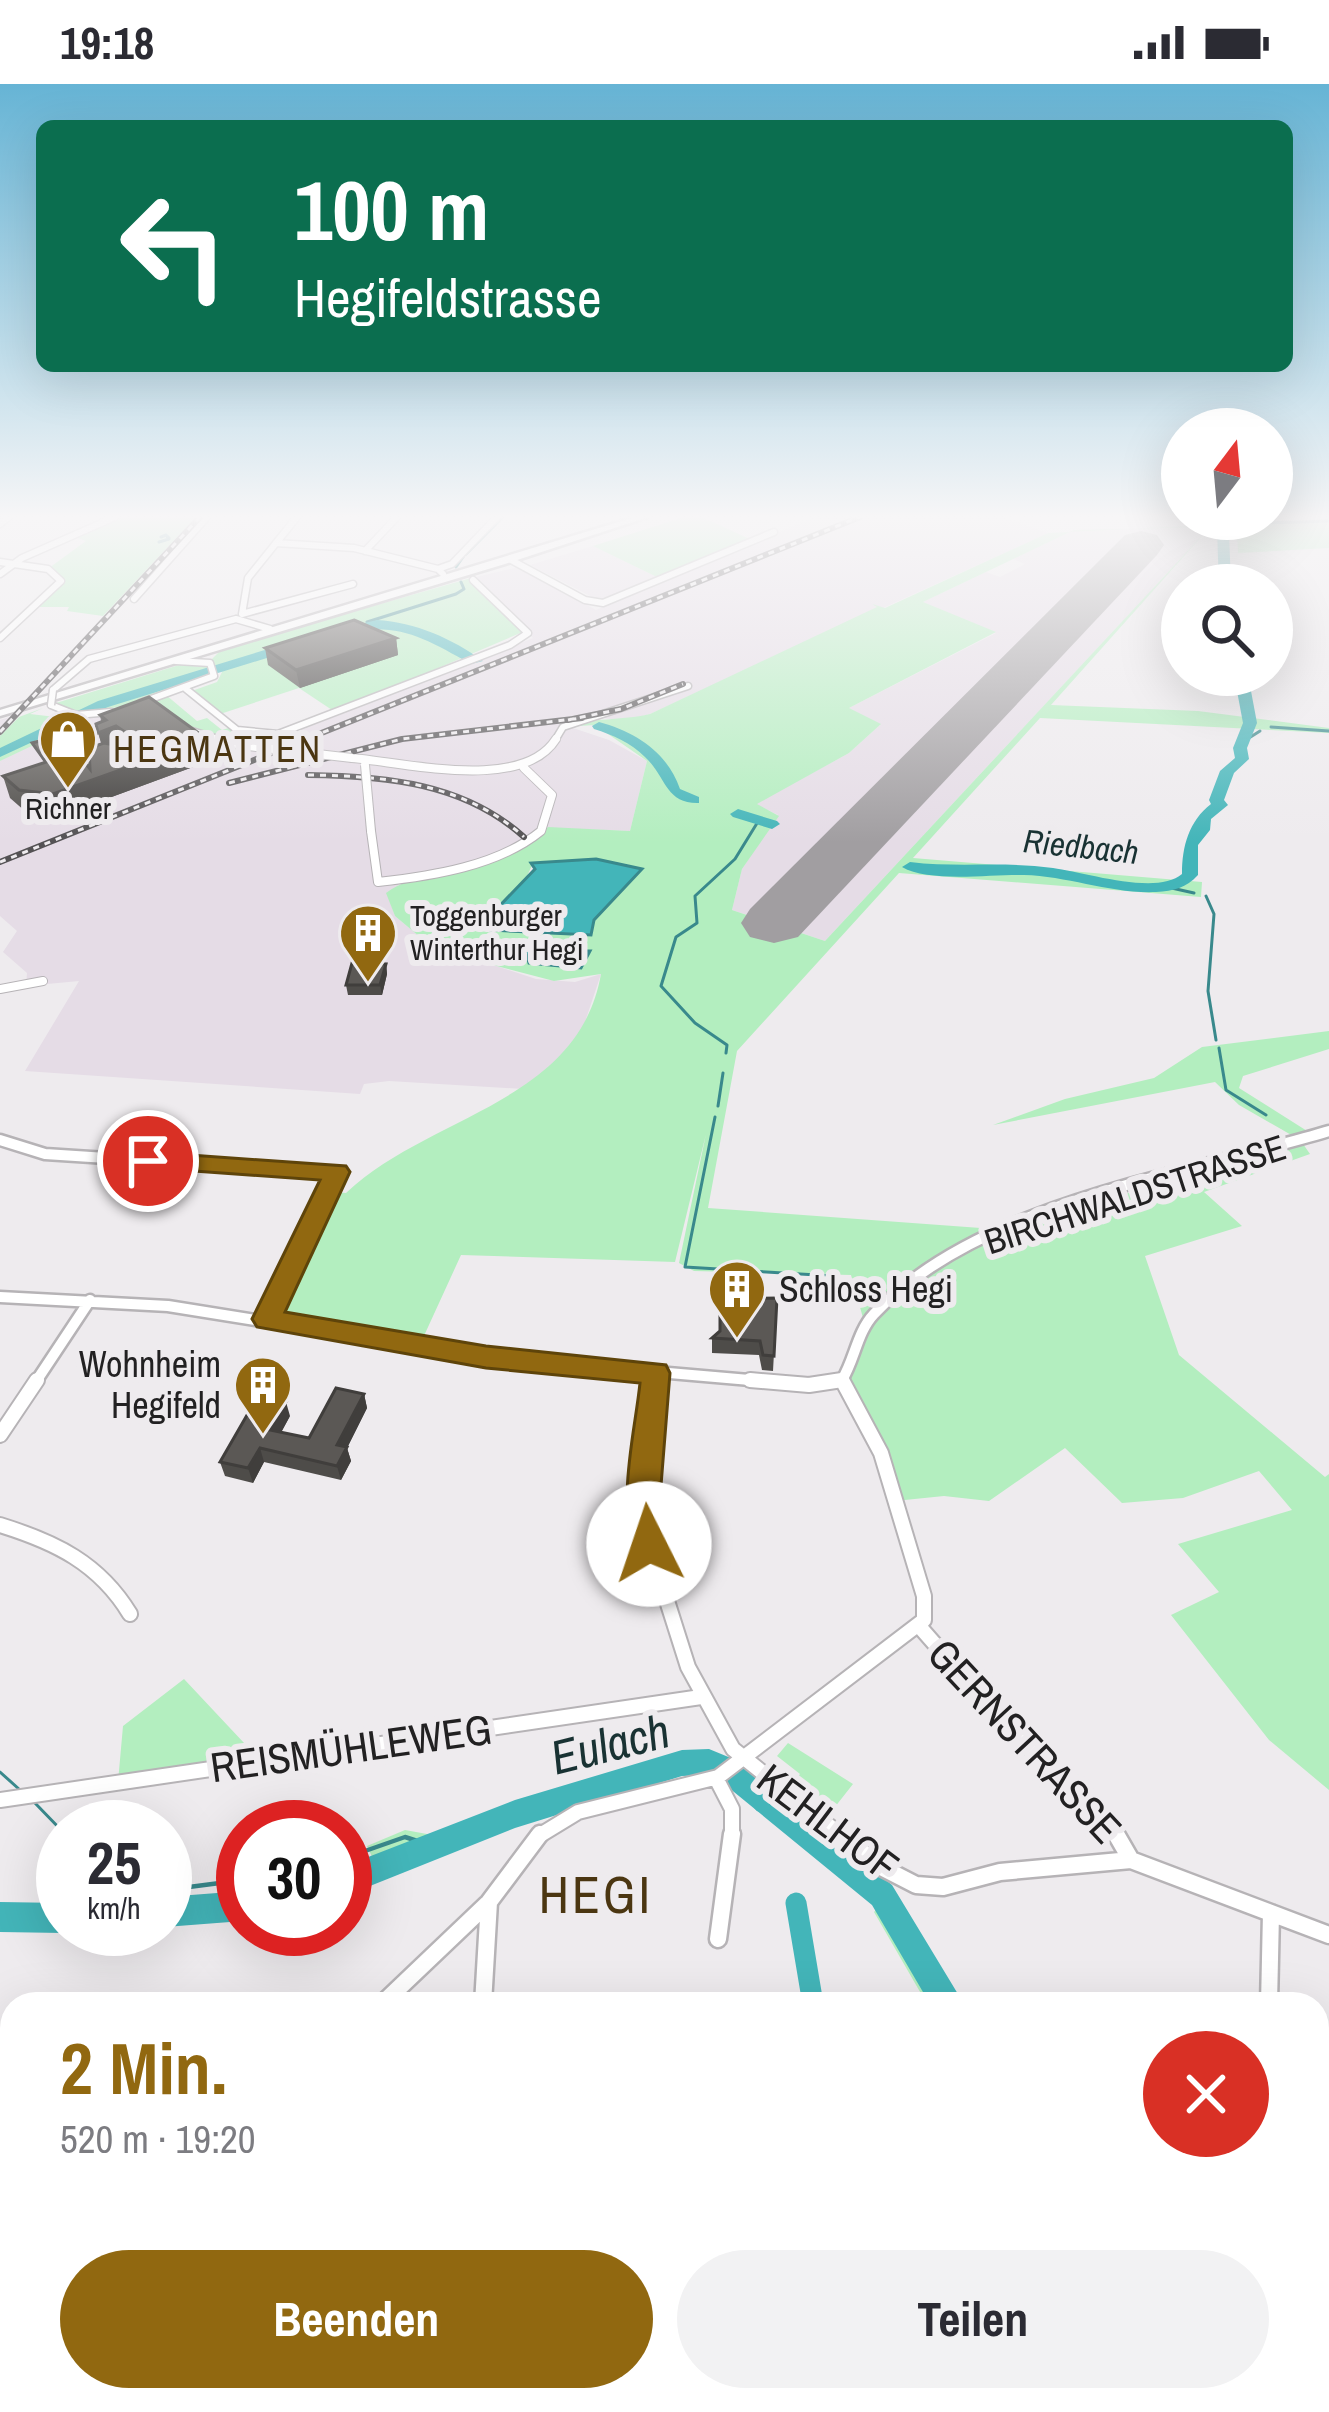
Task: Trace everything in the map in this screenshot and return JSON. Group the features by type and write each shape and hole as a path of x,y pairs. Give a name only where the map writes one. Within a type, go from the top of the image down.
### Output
{"main road":[{"path":"170,663 281,626"},
{"path":"0,713 296,626"}],"street":[{"path":"205,626 89,659 52,690 51,705 78,715 155,702 210,681 209,657 222,649"},
{"path":"186,689 235,729 274,734 514,643 530,630 525,626"},
{"path":"238,639 248,627 271,629"},
{"path":"170,663 213,668"},
{"path":"183,725 240,746 493,772 524,768 546,757 563,728 622,712 688,686"},
{"path":"60,773 84,758 78,715"},
{"path":"367,762 379,882 442,873 535,836 545,823 552,793 524,768"},
{"path":"1,992 43,981"},
{"name":"BIRCHWALDSTRASSE","path":"842,1380 858,1337 881,1306 983,1240 1073,1207 1273,1152 1329,1131"},
{"path":"0,1141 20,1142 45,1154 337,1172 267,1319"},
{"path":"0,1297 90,1300 267,1319 486,1357 821,1386 842,1380 881,1453 924,1596 926,1612 919,1627 718,1776 564,1818 524,1851 489,1901 394,1992"},
{"path":"0,1435 90,1300"},
{"name":"KEHLHOF","path":"655,1373 645,1521 678,1640 701,1696 737,1759 879,1866 916,1885 943,1886 1000,1872 1131,1860"},
{"path":"0,1525 80,1555 117,1589 130,1614"},
{"name":"GERNSTRASSE","path":"919,1627 1011,1731 1113,1829 1131,1860 1329,1934"},
{"name":"REISMÜHLEWEG","path":"0,1800 701,1696"},
{"path":"718,1776 738,1825 718,1939"},
{"path":"484,1992 489,1901"},
{"path":"1269,1992 1270,1913"}],"shaded area":[{"path":"95,626 103,626 16,719 0,747 0,720 10,717"},
{"path":"520,626 844,626 650,714 624,721 596,717 564,725 609,740 647,761 630,831 551,828 549,835 447,874 399,883 390,902 395,916 427,943 536,979 575,982 601,974 582,1031 563,1056 523,1089 389,1081 364,1084 360,1094 25,1071 79,981 26,986 27,973 3,952 17,931 0,916 0,761 6,755 82,725 84,716 104,714 236,756 533,638"},
{"path":"978,626 1118,626 825,941 732,910 742,869 778,815 755,804 849,753 880,725 847,709 996,633"}],"green space":[{"path":"304,626 520,626 525,631 335,712 299,688 217,715 189,692 217,682 223,670 115,707 73,710 56,703 179,665 204,667 222,649"},
{"path":"837,626 981,626 996,632 849,708 881,724 849,753 757,804 779,816 742,869 732,910 825,941 1118,626 1122,626 1051,705 1198,711 1329,728 1329,733 1040,718 913,858 1202,882 1201,897 899,873 737,1051 708,1208 1008,1230 1300,1140 1239,1105 1215,1082 993,1125 1065,1099 1154,1078 1202,1047 1329,1031 1329,1049 1243,1076 1239,1088 1315,1136 1301,1141 1310,1154 1204,1192 1242,1226 1145,1256 1179,1355 1325,1477 1329,1474 1329,1790 1269,1740 1171,1615 1219,1592 1178,1544 1292,1510 1259,1471 1183,1498 1122,1503 1065,1448 989,1501 944,1496 895,1501 842,1380 865,1325 851,1275 694,1271 679,1263 706,1134 675,1262 461,1255 423,1338 289,1316 283,1310 334,1192 346,1193 380,1166 532,1080 563,1052 587,1017 601,974 554,981 459,956 427,943 395,916 386,893 423,876 514,852 548,827 630,831 647,761 595,725 563,727 650,714","holes":["588,859 641,869 594,921 591,934 490,930 424,916 485,921 524,883 533,863"]},
{"path":"166,695 197,721 207,718 222,730 232,727 270,735 238,757 200,747 138,704"},
{"path":"43,708 30,714 73,719 76,725 0,761 0,736 19,717"},
{"path":"184,1679 261,1761 118,1782 123,1726"},
{"path":"788,1743 853,1784 831,1812 793,1782 800,1774 777,1756"},
{"path":"696,1756 733,1763 893,1896 955,1992 920,1992 874,1912 880,1905 721,1775 698,1769 535,1816 372,1876 372,1844 405,1830 438,1836 531,1800"},
{"path":"0,1905 36,1908 36,1929 0,1928"}],"water":[{"path":"596,859 642,869 594,920 591,935 490,930 422,917 485,921 535,869 531,863"},
{"path":"535,943 562,951 590,951 581,968 529,963 525,950 500,944"}],"building":[{"path":"336,626 367,626 396,638 296,670 265,648"},
{"path":"149,697 207,739 53,794 19,790 3,776 77,752 90,769 89,748 104,743 156,753 116,726 98,733 96,724 106,720 100,715"},
{"path":"58,736 70,752 45,761 32,743"},
{"path":"352,963 386,964 380,985 346,985"},
{"path":"720,1295 727,1299 777,1298 774,1356 763,1355 760,1341 712,1338 720,1331"},
{"path":"336,1388 364,1394 337,1445 347,1447 337,1466 260,1448 248,1468 220,1462 258,1396 286,1402 270,1430 309,1438"}],"waterway":[{"name":"Riedbach","path":"337,631 362,626"},
{"name":"Riedbach","path":"397,626 425,634 476,661"},
{"name":"Riedbach","path":"0,753 103,704 291,646"},
{"name":"Riedbach","path":"910,867 1039,871 1142,887 1180,884 1190,875 1190,845 1202,830 1204,817 1220,805 1216,800 1227,771 1242,759 1240,748 1250,723 1245,696"},
{"name":"Riedbach","path":"599,726 646,749 663,768 674,792 694,800"},
{"path":"1271,727 1329,731"},
{"path":"1241,743 1260,731"},
{"name":"Riedbach","path":"738,814 772,824"},
{"path":"726,1053 727,1045 695,1023 661,986 676,937 697,923 695,896 735,859 759,820"},
{"path":"1167,887 1194,893"},
{"path":"1206,896 1214,914 1208,991 1216,1040"},
{"path":"1219,1048 1226,1090 1266,1115"},
{"path":"718,1106 723,1073"},
{"path":"715,1117 685,1267 834,1276"},
{"name":"Eulach","path":"372,1870 515,1814 682,1763 709,1762 733,1773 882,1895 941,1992"},
{"path":"0,1772 20,1790"},
{"name":"Eulach","path":"759,1794 761,1804"},
{"path":"372,1849 405,1837 436,1847"},
{"path":"192,1887 216,1884"},
{"path":"796,1903 811,1992"},
{"name":"Eulach","path":"192,1910 216,1908"},
{"name":"Eulach","path":"0,1917 36,1918"}],"runway":[{"path":"774,923 1063,626"}],"railway":[{"path":"0,732 99,626"},
{"path":"0,862 589,626"},
{"path":"572,719 621,709 683,684"},
{"path":"572,719 582,718"},
{"path":"229,783 402,739 572,719"},
{"path":"568,720 572,719"},
{"path":"308,775 423,786 476,805 524,837"}],"place":[{"name":"Richner","path":"68,790"},
{"name":"Toggenburger Winterthur Hegi","path":"368,984"},
{"name":"Schloss Hegi","path":"737,1340"},
{"name":"Wohnheim Hegifeld","path":"263,1436"}],"district":[{"name":"HEGMATTEN","path":"218,749"},
{"name":"HEGI","path":"596,1895"}],"route":[{"path":"148,1161 337,1172 267,1319 486,1357 655,1373 644,1498 649,1544"}]}
